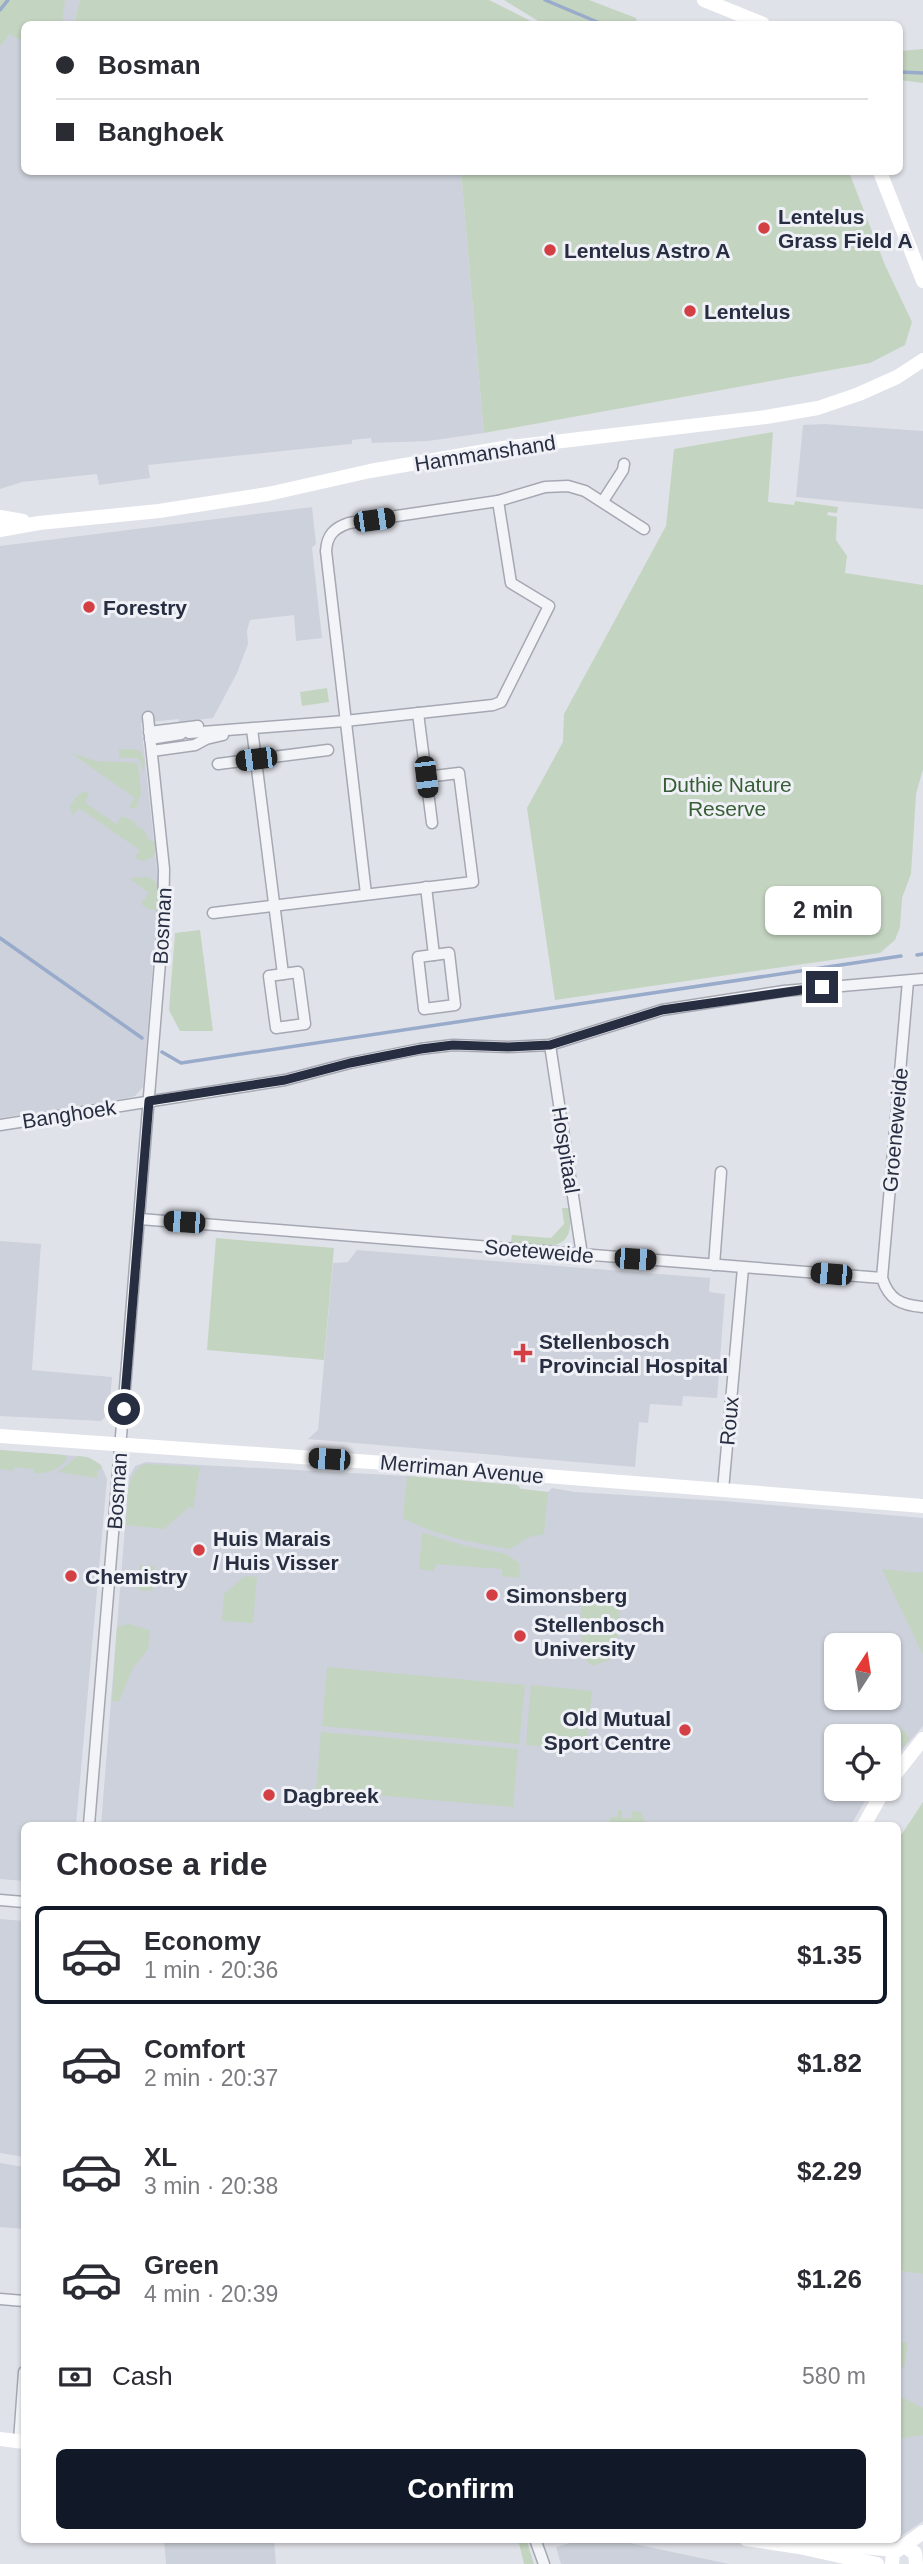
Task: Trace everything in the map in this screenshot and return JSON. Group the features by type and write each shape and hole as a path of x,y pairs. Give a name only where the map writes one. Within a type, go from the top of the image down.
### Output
{"street":[{"path":"704,0 756,21"},
{"path":"881,175 923,281"},
{"name":"Hammanshand","path":"0,530 39,523 159,511 268,494 370,471 503,448 805,410 859,394 897,377 923,360"},
{"path":"603,501 624,464"},
{"path":"366,894 326,551 330,535 337,528 349,523 498,501 554,486 568,486 585,491 644,529"},
{"path":"150,735 252,730 501,702 549,606 511,583 498,501"},
{"name":"Hammanshand","path":"0,517 39,523"},
{"path":"418,713 432,824"},
{"name":"Bosman","path":"89,1822 164,898 162,849 148,717"},
{"path":"165,734 200,726 215,731"},
{"path":"252,730 283,974"},
{"path":"152,751 195,746 233,731"},
{"path":"218,764 328,750"},
{"path":"213,913 473,881 459,774 426,777"},
{"path":"426,887 435,955"},
{"path":"449,953 455,1005 425,1009 418,957 435,955 449,953"},
{"path":"298,972 305,1024 276,1028 269,976 283,974 298,972"},
{"name":"Banghoek","path":"0,1125 285,1080 350,1063 421,1049 453,1045 550,1045 662,1010 784,991 923,979"},
{"name":"Groeneweide","path":"882,1278 908,981"},
{"name":"Hospitaal","path":"550,1045 582,1255"},
{"path":"714,1265 721,1172"},
{"name":"Soeteweide","path":"140,1219 882,1278"},
{"name":"Roux","path":"723,1490 743,1268"},
{"path":"882,1278 886,1292 894,1300 923,1307"},
{"name":"Merriman Avenue","path":"0,1436 923,1506"},
{"path":"901,1767 923,1739"},
{"path":"866,1822 878,1801"},
{"path":"0,1900 21,1902"},
{"path":"0,2299 21,2301"},
{"path":"0,2440 21,2442"},
{"path":"772,2543 799,2547 850,2546 908,2553 923,2532"},
{"path":"536,2543 544,2564"},
{"path":"824,2546 877,2564"}],"shaded area":[{"path":"37,0 80,0 75,21 21,21 21,175 461,175 484,433 428,441 372,443 371,438 352,440 352,444 148,465 150,478 99,485 97,474 22,482 0,489 0,46"},
{"path":"803,425 923,431 923,509 796,497"},
{"path":"312,507 316,544 312,548 322,638 296,641 294,615 250,620 248,644 237,673 213,718 141,723 159,887 143,1087 135,1096 127,1098 0,1118 0,546"},
{"path":"0,1241 41,1244 32,1370 112,1377 109,1413 101,1421 0,1416"},
{"name":"Stellenbosch Provincial Hospital","path":"357,1250 710,1278 709,1292 725,1294 717,1398 683,1396 682,1406 650,1404 648,1423 639,1422 635,1467 308,1439 318,1430 333,1263 348,1262"},
{"path":"0,1450 88,1457 101,1465 107,1479 76,1822 21,1822 21,1881 0,1879"},
{"name":"Stellenbosch University","path":"146,1462 407,1476 517,1485 521,1489 548,1492 552,1488 575,1492 724,1501 923,1518 923,1726 901,1751 901,1724 824,1724 824,1801 865,1801 853,1822 101,1822 129,1477 135,1466"},
{"path":"0,1919 21,1921 21,2156 0,2153"},
{"path":"0,2163 21,2166 21,2229 0,2227"},
{"path":"901,2271 923,2274 923,2521 901,2536"},
{"path":"164,2543 274,2543 276,2564 166,2564"},
{"path":"570,2543 630,2543 729,2564 561,2564 556,2547"}],"green space":[{"path":"0,0 65,0 62,21 21,21 21,40 10,34 0,46"},
{"path":"80,0 489,0 531,21 75,21"},
{"path":"504,0 589,0 636,18 637,21 538,21"},
{"path":"923,49 923,83 903,80 903,51"},
{"name":"Lentelus","path":"461,175 850,175 885,265 912,322 905,345 870,363 484,433"},
{"name":"Duthie Nature Reserve","path":"773,432 768,502 794,505 795,501 838,507 837,513 828,512 827,515 837,517 836,540 847,556 845,573 923,585 923,769 916,794 911,874 902,898 900,927 895,940 880,953 555,1000 527,808 563,742 564,714 666,526 674,449"},
{"path":"327,688 329,702 302,706 300,692"},
{"path":"119,749 141,752 145,762 143,772 141,762 137,758 119,758"},
{"path":"71,753 96,761 138,763 141,794 136,809 129,807 135,798"},
{"path":"80,793 89,794 85,803 116,824 122,816 144,830 148,839 155,842 156,851 152,858 142,861 135,858 140,850 79,808 72,814 70,806"},
{"path":"147,877 158,886 158,910 148,909 141,904 149,893 129,878"},
{"path":"200,930 213,1031 180,1031 169,1010 175,933"},
{"path":"562,1208 569,1208 570,1223 568,1234 563,1241 547,1246 511,1242 512,1235 551,1238 564,1224"},
{"path":"216,1238 334,1248 324,1360 207,1350"},
{"path":"0,1450 65,1455 67,1458 57,1468 44,1473 14,1467 13,1471 0,1469"},
{"path":"78,1456 92,1459 102,1467 97,1471 97,1478 58,1472"},
{"path":"145,1464 200,1467 193,1509 190,1506 164,1529 126,1525 130,1482 138,1468"},
{"path":"407,1476 517,1485 521,1489 548,1492 544,1534 529,1537 510,1549 429,1530 403,1518"},
{"path":"424,1533 462,1545 506,1554 519,1563 520,1578 502,1576 502,1569 436,1564 434,1571 419,1569"},
{"path":"140,1565 155,1567 152,1591 139,1590 137,1587"},
{"path":"882,1569 923,1571 923,1655"},
{"path":"245,1576 257,1577 253,1623 222,1621 224,1594"},
{"path":"581,1601 610,1603 610,1606 620,1608 617,1657 592,1666 581,1654"},
{"path":"128,1624 150,1630 148,1649 133,1668 119,1701 112,1701 117,1627"},
{"path":"327,1667 525,1685 519,1744 322,1726"},
{"path":"531,1685 592,1691 586,1750 526,1745"},
{"path":"901,1729 910,1739 903,1747 901,1745"},
{"path":"321,1732 518,1749 513,1807 316,1790"},
{"path":"923,1802 923,2274 901,2271 901,1835"},
{"path":"618,1810 622,1810 622,1818 632,1818 632,1811 641,1812 645,1822 610,1822 610,1817 617,1817"},
{"path":"901,2342 908,2343 904,2368 901,2368"},
{"path":"901,2397 923,2408 923,2435 901,2439"},
{"path":"519,2543 527,2543 534,2564 524,2564"}],"waterway":[{"path":"0,10 8,0"},
{"path":"545,0 595,21"},
{"path":"903,72 923,73"},
{"path":"0,938 142,1038"},
{"path":"917,955 923,954"},
{"path":"162,1052 181,1063 901,956"}],"place":[{"name":"Lentelus Grass Field A","path":"764,228"},
{"name":"Lentelus Astro A","path":"550,250"},
{"name":"Lentelus","path":"690,311"},
{"name":"Forestry","path":"89,607"},
{"name":"Stellenbosch Provincial Hospital","path":"523,1353"},
{"name":"Huis Marais / Huis Visser","path":"199,1550"},
{"name":"Chemistry","path":"71,1576"},
{"name":"Simonsberg","path":"492,1595"},
{"name":"Stellenbosch University","path":"520,1636"},
{"name":"Old Mutual Sport Centre","path":"685,1730"},
{"name":"Dagbreek","path":"269,1795"}],"route":[{"path":"124,1409 149,1101 244,1088 421,1049 453,1045 550,1045 662,1010 822,987"}]}
